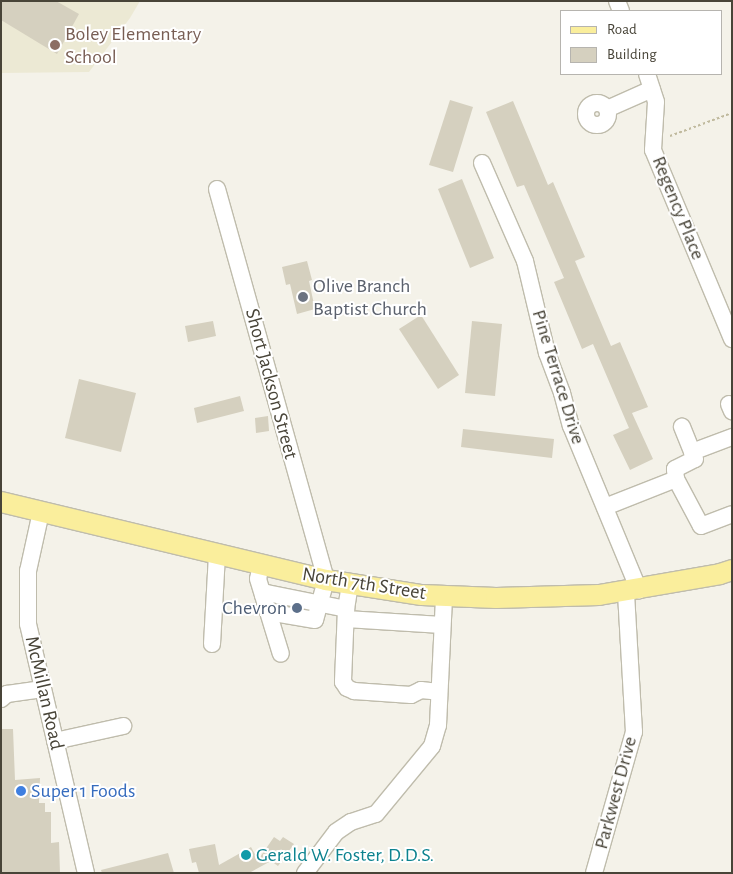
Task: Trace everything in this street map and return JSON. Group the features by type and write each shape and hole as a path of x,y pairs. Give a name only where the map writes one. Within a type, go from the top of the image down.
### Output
{"main road":[{"name":"North 7th Street","path":"1,502 326,580 444,596 569,597 633,591 732,570"}],"street":[{"path":"607,109 649,81"},
{"name":"Regency Place","path":"649,81 656,102 653,150 732,339"},
{"name":"Pine Terrace Drive","path":"482,163 526,261 547,353 562,393 571,426 605,507 633,591"},
{"name":"Short Jackson Street","path":"217,189 326,580"},
{"path":"682,426 695,458 675,469 676,479 701,526 732,514"},
{"path":"692,452 732,437"},
{"path":"605,507 676,479"},
{"name":"McMillan Road","path":"41,512 28,571 26,600 28,624 86,873"},
{"path":"212,644 217,554"},
{"path":"261,564 258,579 281,654"},
{"path":"269,614 273,613 312,620 317,617 326,580"},
{"path":"350,584 346,614 343,682 347,688 354,691 411,695 421,690 439,692"},
{"name":"Parkwest Drive","path":"594,873 634,732 633,591"},
{"path":"263,595 267,593 321,604 346,614 442,625"},
{"path":"305,873 336,832 351,822 376,814 432,746 438,725 444,596"},
{"path":"3,695 43,689"},
{"path":"55,741 123,726"}],"path":[{"path":"670,136 732,113"}],"shaded area":[{"name":"Boley Elementary School","path":"1,1 140,1 130,18 89,72 1,73"}],"building":[{"path":"1,1 56,1 79,14 57,54 1,20"},
{"path":"450,100 473,107 453,172 429,165"},
{"path":"513,101 548,185 553,182 585,257 575,261 611,346 620,342 648,407 632,413 653,459 630,470 613,435 629,428 593,344 582,349 554,282 564,278 524,185 517,187 486,112"},
{"path":"462,179 494,258 470,268 438,189"},
{"name":"Olive Branch Baptist Church","path":"307,261 312,280 309,281 315,309 297,314 290,284 286,285 282,267"},
{"path":"421,315 459,375 438,389 399,329"},
{"path":"213,321 216,336 188,342 185,326"},
{"path":"472,321 502,324 495,396 465,393"},
{"path":"79,379 136,393 121,452 65,438"},
{"path":"240,396 244,411 197,423 194,408"},
{"path":"268,416 269,431 256,433 255,418"},
{"path":"463,429 554,439 552,458 461,447"},
{"name":"Super 1 Foods","path":"1,729 13,729 15,780 40,778 39,803 45,803 45,812 51,812 51,843 59,842 60,873 1,873"},
{"path":"274,837 280,841 283,837 294,844 278,866 271,861 249,873 199,873 196,862 192,863 189,849 215,844 219,865 251,847 258,860"},
{"path":"168,853 174,873 102,873 101,870"}],"place":[{"name":"Boley Elementary School","path":"55,45"},
{"name":"Olive Branch Baptist Church","path":"303,297"},
{"name":"Chevron","path":"297,608"},
{"name":"Super 1 Foods","path":"21,791"},
{"name":"Gerald W. Foster, D.D.S.","path":"246,855"}]}
